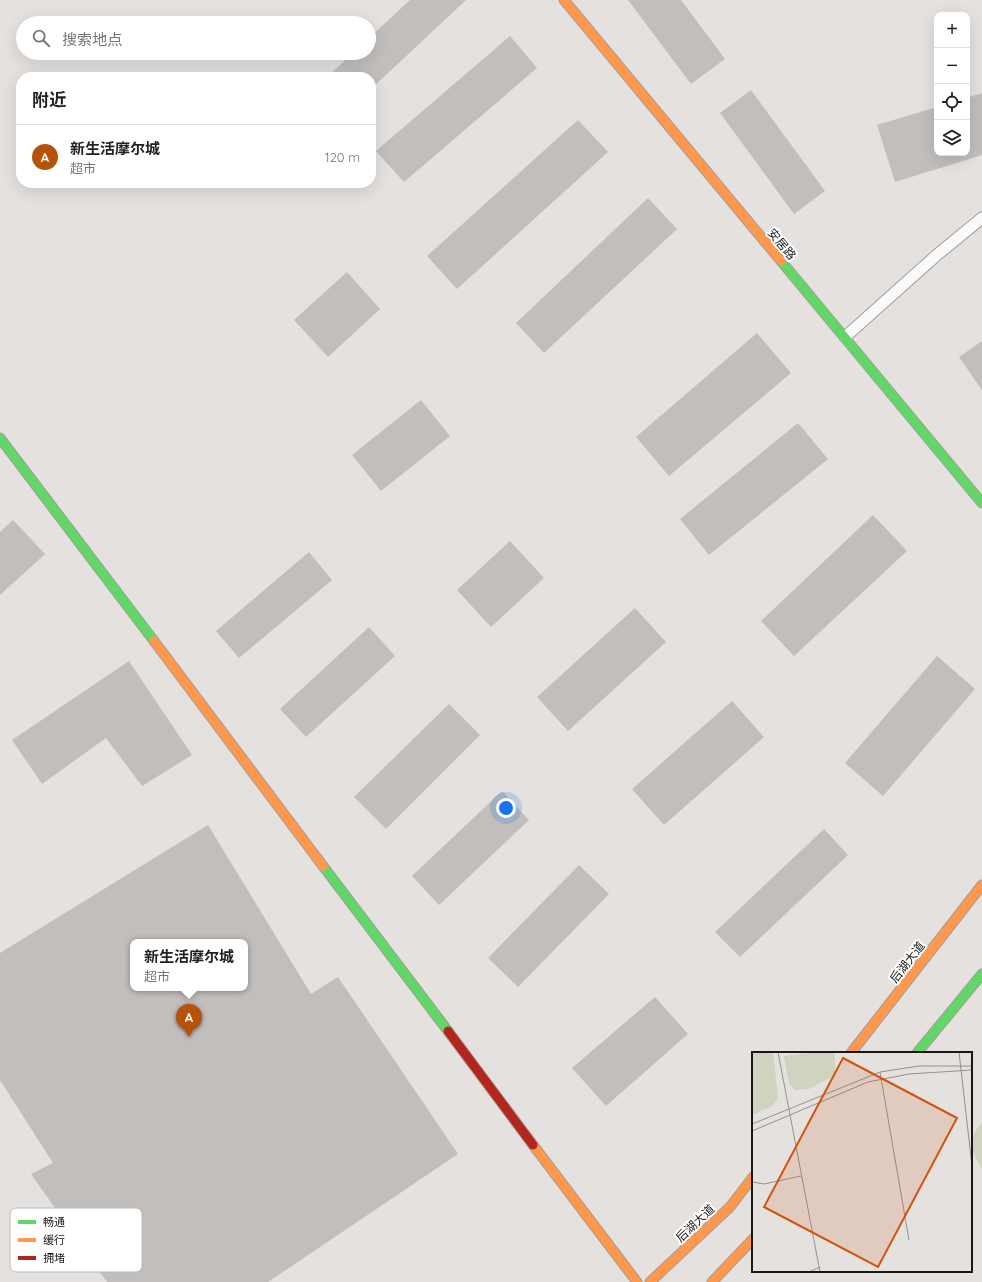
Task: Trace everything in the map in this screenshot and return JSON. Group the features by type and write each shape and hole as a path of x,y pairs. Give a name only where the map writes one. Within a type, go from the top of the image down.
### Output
{"street":[{"name":"安居路","path":"564,0 982,503"},
{"path":"0,438 637,1282"},
{"name":"后湖大道","path":"851,1052 982,885"},
{"path":"918,1052 982,974"},
{"name":"后湖大道","path":"650,1282 730,1207 752,1178"},
{"path":"712,1282 752,1240"}],"lane":[{"path":"845,338 938,254 982,218"}],"green space":[{"path":"982,1122 982,1168 972,1152 973,1135"}],"building":[{"path":"410,0 466,0 376,84 376,72 332,72 345,60 376,60 376,32"},
{"path":"628,0 681,0 725,59 691,84"},
{"path":"510,36 537,68 404,182 376,151"},
{"path":"751,90 825,191 794,214 720,113"},
{"path":"982,93 982,155 895,182 877,125 934,108 934,156 970,156 970,97"},
{"path":"578,120 608,152 457,289 427,256"},
{"path":"648,198 677,229 544,353 516,323"},
{"path":"347,272 380,309 328,357 294,320"},
{"path":"757,333 791,373 669,476 636,437"},
{"path":"982,341 982,390 959,357"},
{"path":"421,400 450,436 381,491 352,455"},
{"path":"798,423 828,459 709,555 680,519"},
{"path":"873,515 907,551 794,656 761,621"},
{"path":"13,520 45,554 0,595 0,532"},
{"path":"510,541 544,578 491,627 457,590"},
{"path":"309,552 332,580 239,658 216,631"},
{"path":"635,608 666,642 568,731 537,697"},
{"path":"369,627 395,656 306,737 280,709"},
{"path":"937,656 975,689 883,796 845,763"},
{"path":"129,661 192,755 142,786 106,738 42,784 12,740"},
{"path":"732,701 764,737 664,825 632,789"},
{"path":"449,704 480,735 386,829 354,797"},
{"path":"502,791 529,820 439,905 412,876"},
{"path":"208,825 311,994 338,977 458,1154 268,1282 107,1282 100,1272 142,1272 142,1208 55,1208 31,1174 53,1163 0,1080 0,953"},
{"path":"824,829 848,855 740,957 715,932"},
{"path":"579,865 609,894 518,987 488,958"},
{"path":"655,997 688,1034 606,1106 572,1068"}],"traffic: fast":[{"path":"781,261 982,503"},
{"path":"0,438 154,641"},
{"path":"323,866 448,1031"},
{"path":"918,1052 982,974"}],"traffic: slow":[{"path":"564,0 781,261"},
{"path":"154,641 323,866"},
{"path":"852,1052 982,885"},
{"path":"533,1145 637,1282"},
{"path":"650,1282 730,1207 752,1178"},
{"path":"712,1282 752,1240"}],"traffic: jam":[{"path":"448,1031 533,1145"}],"place":[{"name":"新生活摩尔城","path":"189,1037"}]}
